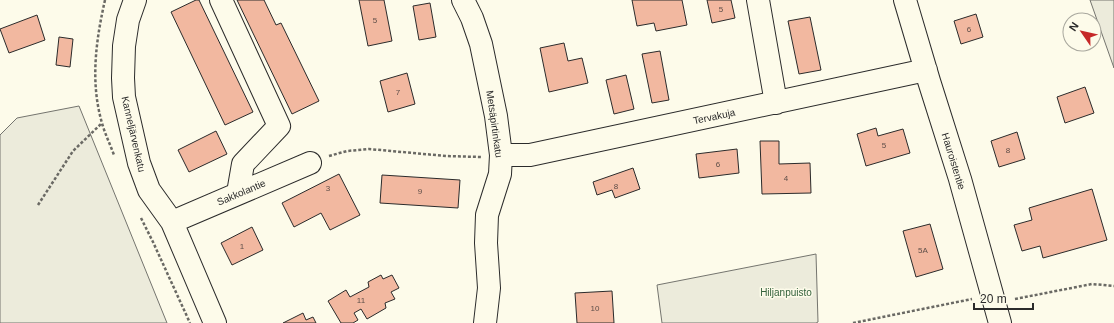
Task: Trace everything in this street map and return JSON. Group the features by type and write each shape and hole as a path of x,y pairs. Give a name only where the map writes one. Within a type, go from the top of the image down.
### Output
{"street":[{"path":"221,0 280,126 243,164 238,193"},
{"name":"Metsäpirtinkatu","path":"463,0 472,18 481,44 496,116 501,155 500,174 487,215 486,243 489,288 485,323"},
{"path":"758,0 776,102"},
{"name":"Hauroistentie","path":"905,0 960,180 996,307"},
{"name":"Kanneljärvenkatu","path":"131,1 124,46 123,78 124,97 139,163 149,190 172,222 215,323"},
{"name":"Tervakuja","path":"501,155 530,155 608,137 926,70"},
{"name":"Sakkolantie","path":"172,222 310,163"}],"path":[{"path":"38,205 73,151 102,123"},
{"path":"310,163 347,151 368,149 446,156 478,157 501,155"},
{"path":"853,323 996,307 1092,284 1114,286"}],"green space":[{"path":"1090,0 1114,0 1114,68 1102,34 1102,12 1094,12"},
{"path":"79,106 167,323 0,323 0,135 17,118"},
{"name":"Hiljanpuisto","path":"816,254 818,322 816,323 662,323 657,285"}],"building":[{"path":"199,0 253,112 225,125 171,12"},
{"path":"237,0 264,0 276,25 281,23 319,101 292,114"},
{"path":"359,0 384,0 392,41 368,46"},
{"path":"632,0 682,0 687,25 656,31 654,23 637,26"},
{"path":"707,0 731,0 735,18 712,23"},
{"path":"430,3 436,37 419,40 413,6"},
{"path":"976,14 983,37 961,44 954,21"},
{"path":"37,15 45,40 9,53 0,29"},
{"path":"810,17 821,70 799,74 788,21"},
{"path":"59,37 73,39 70,67 56,65"},
{"path":"564,43 568,61 582,58 588,83 549,92 540,48"},
{"path":"660,51 669,100 652,103 642,54"},
{"path":"407,73 415,104 388,112 380,81"},
{"path":"626,75 634,109 614,114 606,80"},
{"path":"1085,87 1094,113 1065,123 1057,97"},
{"path":"876,128 878,136 903,129 910,153 866,166 857,134"},
{"path":"216,131 227,154 189,172 178,150"},
{"path":"1017,132 1025,159 999,167 991,141"},
{"path":"760,141 779,141 779,164 810,163 811,193 762,194"},
{"path":"737,149 739,173 699,178 696,154"},
{"path":"633,168 640,189 615,198 612,190 597,195 593,182"},
{"path":"339,174 360,215 330,230 321,213 294,227 282,203"},
{"path":"382,175 460,180 458,208 380,203"},
{"path":"1092,189 1107,240 1043,258 1040,246 1022,251 1014,225 1032,220 1029,208"},
{"path":"930,224 943,269 916,277 903,231"},
{"path":"252,227 263,250 232,265 221,243"},
{"path":"381,275 383,279 392,275 399,288 391,292 395,299 385,303 386,308 367,319 361,309 354,313 358,320 353,323 341,323 328,301 346,290 350,297 369,287 368,282"},
{"path":"612,291 614,323 577,323 575,293"},
{"path":"303,313 306,320 313,317 316,323 283,323"}]}
